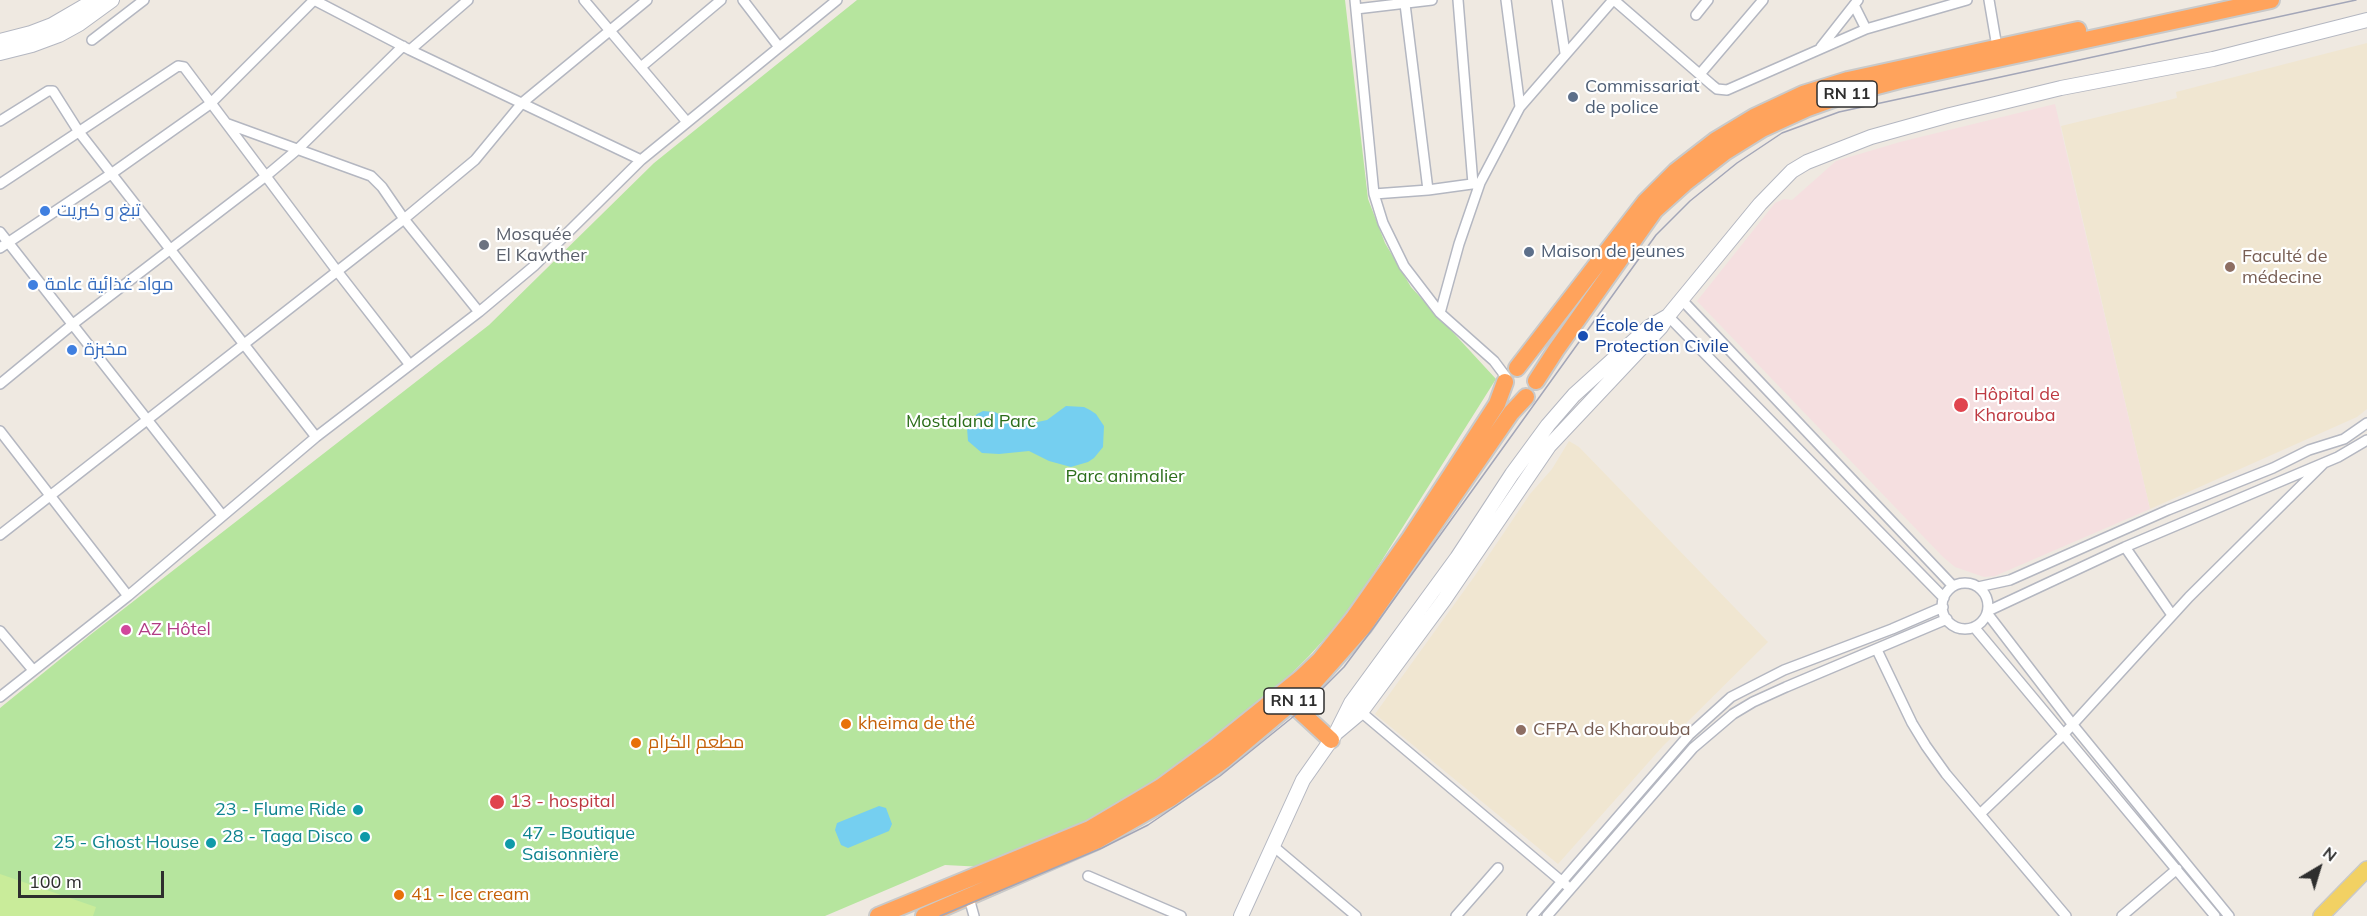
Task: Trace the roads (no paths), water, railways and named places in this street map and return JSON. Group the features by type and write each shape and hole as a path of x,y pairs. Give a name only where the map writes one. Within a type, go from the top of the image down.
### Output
{"highway":[{"name":"RN 11","path":"878,916 1090,829 1161,787 1214,748 1320,660 1353,619 1404,547 1497,404 1510,374 1645,202 1676,171 1716,140 1754,117 1803,94 1848,80 2216,0"},
{"name":"RN 11","path":"1536,381 1655,210 1725,152 1762,129 1829,101 1900,80 2271,0"},
{"path":"1527,369 1536,381 1534,391 1526,397 1511,395 1510,374 1527,369"},
{"name":"RN 11","path":"924,916 1096,841 1171,798 1224,760 1310,687 1364,626 1511,413 1526,397"},
{"path":"1291,703 1333,737"}],"main road":[{"path":"2321,916 2367,869"}],"street":[{"path":"0,41 52,25 94,0"},
{"path":"0,53 59,35 112,0"},
{"path":"92,40 144,0"},
{"path":"4,246 210,104 314,0 406,48 642,160"},
{"path":"584,0 687,122"},
{"path":"0,535 404,219 475,160 522,103 647,0"},
{"path":"641,67 721,0"},
{"path":"743,0 779,46"},
{"path":"0,697 128,596 316,437 479,312 534,266 642,160 837,0"},
{"path":"1432,0 1405,4 1355,4 1374,194 1383,224 1396,254 1440,313 1510,374"},
{"path":"1458,0 1477,183"},
{"path":"1506,0 1520,108"},
{"path":"1557,0 1565,53"},
{"path":"1440,313 1477,183 1520,108 1613,0 1717,88 1730,90 1866,29 1967,0"},
{"path":"1696,15 1708,0"},
{"path":"1700,74 1763,0"},
{"path":"1989,0 1997,47"},
{"path":"0,384 73,324 266,176 406,48 464,2"},
{"path":"1820,49 1856,3"},
{"path":"1856,3 1866,29"},
{"path":"1405,4 1428,190"},
{"path":"1333,737 1361,712 1444,600 1549,446 1661,327 1760,204 1792,171 1808,162 1871,137 1950,115 2061,88 2213,59 2367,20"},
{"path":"0,184 181,65 410,365"},
{"path":"0,121 51,90 111,174 316,437"},
{"path":"228,124 371,176 479,312"},
{"path":"1374,194 1477,183"},
{"path":"0,232 4,246 73,324 222,515"},
{"path":"1682,300 1953,586"},
{"path":"1668,316 1943,602 1947,619 1959,628 1974,627 1980,623 1987,612 2125,547 2338,457 2367,440"},
{"path":"1241,916 1303,780 1333,737 1351,704 1457,558 1512,474 1548,425 1574,395 1649,327 1668,316"},
{"path":"1978,587 2010,580 2157,515 2273,468 2309,450 2352,435 2367,423"},
{"path":"1790,441 1803,429"},
{"path":"0,431 128,596"},
{"path":"2332,443 2338,457"},
{"path":"1980,814 2073,725 2172,615 2324,463"},
{"path":"2125,547 2172,615"},
{"path":"1532,916 1689,735 1731,697 1784,670 1892,629 1943,602 1953,586 1968,583 1978,587 1986,596 1987,612 2073,725 2229,916"},
{"path":"1547,916 1647,799 1711,731 1753,702 1947,619"},
{"path":"1974,627 2215,916"},
{"path":"1892,629 1897,642"},
{"path":"0,631 33,670"},
{"path":"1878,650 1916,731 1946,774 2066,916"},
{"path":"1361,712 1570,889"},
{"path":"1272,845 1356,916"},
{"path":"1456,916 1498,868"},
{"path":"2122,916 2176,868"},
{"path":"1088,876 1181,916"},
{"path":"969,898 974,916"}],"water":[{"path":"1066,406 1084,407 1090,410 1096,414 1104,426 1103,447 1088,462 1071,467 1049,461 1029,451 982,453 968,441 969,423 983,411 995,412 1012,421 1028,424 1047,420"},
{"path":"879,806 886,808 892,824 889,831 848,848 841,845 835,830 837,823"}],"tram line":[{"path":"940,916 1102,848 1148,825 1220,776 1299,712 1344,667 1374,627 1656,235 1690,201 1737,163 1782,133 1839,112 2356,0"}],"place":[{"name":"Commissariat de police","path":"1573,97"},
{"name":"تبغ و كبريت","path":"45,211"},
{"name":"Mosquée El Kawther","path":"484,245"},
{"name":"Maison de jeunes","path":"1529,252"},
{"name":"Faculté de médecine","path":"2230,267"},
{"name":"مواد غذائية عامة","path":"33,285"},
{"name":"École de Protection Civile","path":"1583,336"},
{"name":"مخبزة","path":"72,350"},
{"name":"Hôpital de Kharouba","path":"1961,405"},
{"name":"AZ Hôtel","path":"126,630"},
{"name":"kheima de thé","path":"846,724"},
{"name":"CFPA de Kharouba","path":"1521,730"},
{"name":"مطعم الكرام","path":"636,743"},
{"name":"13 - hospital","path":"497,802"},
{"name":"23 - Flume Ride","path":"358,810"},
{"name":"28 - Taga Disco","path":"365,837"},
{"name":"25 - Ghost House","path":"211,843"},
{"name":"47 - Boutique Saisonnière","path":"510,844"},
{"name":"41 - Ice cream","path":"399,895"}],"park label":[{"name":"Mostaland Parc","path":"971,422"},
{"name":"Parc animalier","path":"1125,477"}]}
